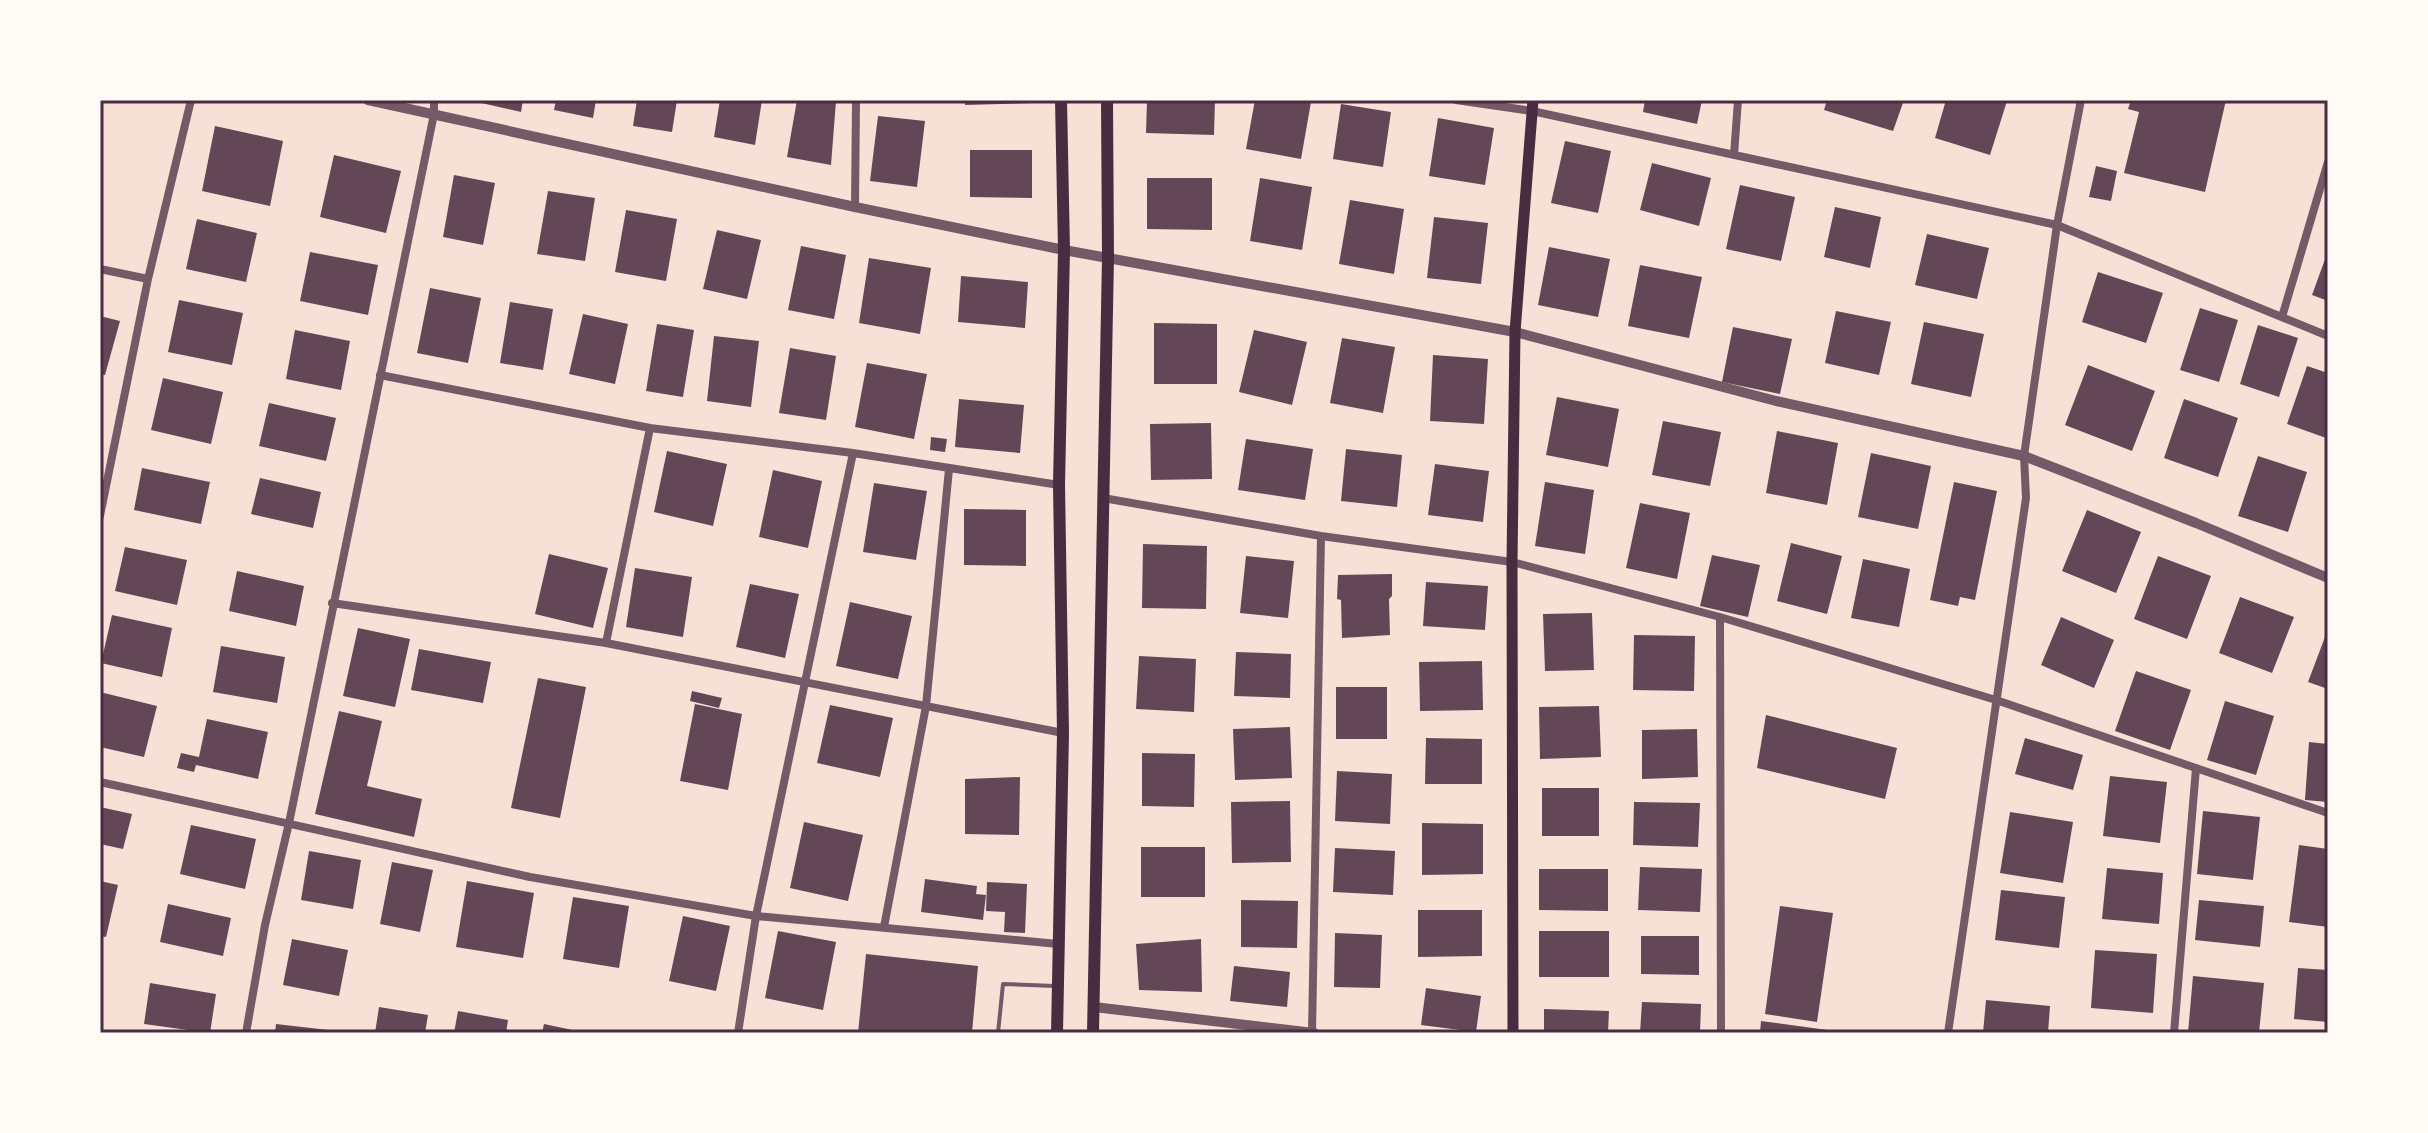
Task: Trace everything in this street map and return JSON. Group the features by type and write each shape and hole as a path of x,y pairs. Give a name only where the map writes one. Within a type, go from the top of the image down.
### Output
{"main road":[{"path":"1057,1033 1063,733 1059,485 1064,250 1061,100"},
{"path":"1093,1033 1108,258 1107,100"},
{"path":"1513,1033 1515,332 1532,106"}],"street":[{"path":"100,516 148,279 191,100"},
{"path":"368,100 1064,250 1515,332 1776,401 2024,456 2328,578"},
{"path":"246,1033 265,925 289,823 434,114 434,100"},
{"path":"855,207 856,100"},
{"path":"1456,100 1532,106 1734,155 2057,225 2328,336"},
{"path":"1734,155 1738,100"},
{"path":"1948,1033 2026,498 2024,456 2057,225 2081,100"},
{"path":"2282,317 2328,162"},
{"path":"100,269 148,279"},
{"path":"380,375 650,428 853,453 1059,485"},
{"path":"606,643 650,428"},
{"path":"738,1033 756,916 853,453"},
{"path":"884,927 926,706 949,469"},
{"path":"1103,498 1321,536 1512,562 1720,617 1996,700 2328,813"},
{"path":"1094,1007 1313,1033 1321,536"},
{"path":"332,603 606,643 1063,733"},
{"path":"1720,617 1721,1033"},
{"path":"2174,1033 2196,768"},
{"path":"100,782 530,877 756,916 1058,944"}],"lane":[{"path":"998,1033 1003,984 1057,986"}],"building":[{"path":"468,100 523,100 521,112"},
{"path":"556,100 596,100 593,118 554,110"},
{"path":"637,100 677,100 672,132 633,126"},
{"path":"720,100 762,100 755,145 714,137"},
{"path":"797,100 836,101 831,165 787,157"},
{"path":"965,100 1031,100 1031,103 965,105"},
{"path":"1147,100 1215,100 1214,135 1146,133"},
{"path":"1255,100 1311,102 1301,159 1246,149"},
{"path":"1645,100 1702,100 1697,124 1643,112"},
{"path":"1827,100 1904,100 1893,131 1824,110"},
{"path":"1946,100 2007,101 1990,155 1935,138"},
{"path":"2131,100 2226,100 2205,192 2124,173 2139,112 2128,109"},
{"path":"1341,104 1391,112 1383,167 1333,159"},
{"path":"878,116 925,121 917,187 870,181"},
{"path":"1438,118 1494,128 1485,185 1429,176"},
{"path":"215,126 283,141 270,206 202,191"},
{"path":"1565,141 1611,151 1598,213 1551,203"},
{"path":"970,150 1032,150 1032,198 970,197"},
{"path":"334,155 401,171 386,233 320,217"},
{"path":"1652,163 1711,178 1699,226 1640,210"},
{"path":"2096,166 2117,171 2111,201 2089,197"},
{"path":"454,175 495,183 483,245 443,237"},
{"path":"1147,178 1212,178 1212,230 1147,229"},
{"path":"1260,178 1312,187 1302,250 1250,241"},
{"path":"1740,185 1795,197 1781,261 1726,249"},
{"path":"548,191 595,198 585,261 537,254"},
{"path":"1350,200 1404,209 1394,274 1339,264"},
{"path":"1835,207 1881,217 1870,268 1824,257"},
{"path":"626,210 677,219 666,281 615,272"},
{"path":"1434,217 1488,223 1481,284 1427,278"},
{"path":"197,219 257,233 246,282 186,269"},
{"path":"717,230 761,240 747,299 703,289"},
{"path":"1927,234 1989,248 1977,299 1915,285"},
{"path":"801,246 846,255 834,319 788,310"},
{"path":"1549,247 1610,259 1598,317 1538,305"},
{"path":"2328,251 2328,301 2312,295"},
{"path":"310,252 378,265 368,315 300,301"},
{"path":"869,258 931,268 920,334 859,323"},
{"path":"1640,265 1702,277 1689,338 1628,326"},
{"path":"2098,272 2163,293 2146,343 2082,322"},
{"path":"961,276 1028,282 1025,328 958,322"},
{"path":"430,288 481,298 468,363 417,353"},
{"path":"179,300 243,313 232,365 168,352"},
{"path":"510,302 553,309 543,370 500,363"},
{"path":"2200,308 2238,320 2219,382 2180,370"},
{"path":"1836,311 1891,322 1879,375 1825,363"},
{"path":"583,314 628,324 615,384 569,374"},
{"path":"100,316 120,321 105,375 100,374"},
{"path":"1924,322 1984,334 1971,397 1911,384"},
{"path":"1154,323 1217,324 1217,384 1154,384"},
{"path":"657,324 694,330 683,397 646,391"},
{"path":"2258,325 2298,338 2279,397 2240,384"},
{"path":"1733,327 1792,339 1780,394 1722,382"},
{"path":"295,330 350,341 341,390 286,379"},
{"path":"1254,330 1307,342 1292,405 1239,392"},
{"path":"714,336 759,341 751,407 707,401"},
{"path":"1342,338 1395,347 1383,413 1330,403"},
{"path":"790,348 836,356 826,420 779,413"},
{"path":"1433,355 1488,359 1484,424 1430,421"},
{"path":"867,363 927,374 914,439 855,427"},
{"path":"2088,365 2155,391 2132,451 2065,425"},
{"path":"2307,366 2328,373 2326,438 2287,424"},
{"path":"163,378 223,392 211,444 151,430"},
{"path":"1557,397 1619,409 1608,467 1546,455"},
{"path":"959,399 1024,405 1020,453 955,447"},
{"path":"2184,399 2238,418 2218,477 2164,458"},
{"path":"269,403 336,418 326,461 259,446"},
{"path":"1663,421 1721,432 1710,486 1652,475"},
{"path":"1211,423 1212,479 1151,480 1150,424"},
{"path":"1777,431 1838,443 1827,505 1766,493"},
{"path":"931,437 947,439 945,452 930,450"},
{"path":"1246,439 1313,449 1305,500 1238,490"},
{"path":"1346,449 1402,455 1397,507 1341,501"},
{"path":"667,451 727,464 713,526 654,512"},
{"path":"1871,453 1931,466 1918,529 1858,517"},
{"path":"2258,456 2307,472 2288,532 2238,516"},
{"path":"1435,464 1489,471 1483,522 1428,515"},
{"path":"142,468 210,482 201,524 134,510"},
{"path":"773,470 822,481 808,548 759,537"},
{"path":"260,478 321,492 313,528 251,514"},
{"path":"1545,482 1594,490 1585,554 1535,546"},
{"path":"1954,482 1997,491 1975,600 1960,597 1958,606 1930,600"},
{"path":"874,483 927,491 916,560 863,552"},
{"path":"1640,503 1690,513 1677,579 1626,568"},
{"path":"964,509 1026,510 1026,566 964,565"},
{"path":"2087,510 2141,532 2116,593 2062,571"},
{"path":"1791,543 1842,556 1827,614 1777,601"},
{"path":"1143,544 1207,546 1206,609 1142,608"},
{"path":"125,547 187,560 177,605 115,591"},
{"path":"549,554 608,568 593,628 535,614"},
{"path":"1712,555 1760,565 1748,617 1700,606"},
{"path":"1246,556 1294,561 1288,618 1240,613"},
{"path":"2158,556 2211,576 2187,639 2134,619"},
{"path":"1863,559 1910,569 1899,627 1851,618"},
{"path":"635,568 692,577 683,637 626,627"},
{"path":"237,571 304,586 296,626 229,611"},
{"path":"1392,574 1390,635 1342,638 1341,600 1337,599 1338,575"},
{"path":"1426,582 1488,586 1485,630 1423,626"},
{"path":"750,584 799,594 785,658 736,647"},
{"path":"2240,597 2294,617 2272,673 2219,653"},
{"path":"850,602 912,616 898,679 836,666"},
{"path":"1592,613 1594,670 1545,671 1543,614"},
{"path":"112,615 172,628 162,677 101,663"},
{"path":"2061,617 2114,640 2094,688 2041,665"},
{"path":"358,628 410,639 395,707 343,696"},
{"path":"2328,629 2328,689 2308,682"},
{"path":"1634,635 1695,636 1694,691 1633,690"},
{"path":"221,646 285,657 277,703 213,692"},
{"path":"419,649 491,662 483,703 411,690"},
{"path":"1236,652 1291,654 1290,698 1234,696"},
{"path":"1139,656 1196,659 1194,712 1136,709"},
{"path":"1482,661 1483,710 1420,711 1419,662"},
{"path":"2136,671 2191,690 2170,750 2115,731"},
{"path":"538,678 586,687 560,818 511,808"},
{"path":"1336,687 1387,687 1387,739 1336,739"},
{"path":"692,691 722,698 719,708 690,701"},
{"path":"100,692 157,706 144,757 100,747"},
{"path":"2225,701 2274,716 2256,775 2207,760"},
{"path":"695,704 742,714 728,790 680,781"},
{"path":"830,705 893,718 880,777 817,763"},
{"path":"1599,706 1601,757 1540,759 1539,707"},
{"path":"339,711 382,721 367,786 422,799 414,837 315,814"},
{"path":"1766,715 1897,748 1885,799 1757,768"},
{"path":"207,719 268,732 258,779 196,765 194,772 177,768 181,753 199,757"},
{"path":"1290,727 1292,778 1235,780 1233,729"},
{"path":"1697,729 1698,777 1642,779 1642,730"},
{"path":"1426,738 1482,739 1482,784 1425,784"},
{"path":"2025,738 2083,755 2073,790 2015,774"},
{"path":"2309,742 2328,744 2328,802 2305,800"},
{"path":"1142,753 1195,754 1194,807 1142,806"},
{"path":"1337,771 1392,774 1390,824 1335,821"},
{"path":"2110,776 2167,782 2160,843 2103,836"},
{"path":"1020,777 1019,835 965,834 965,779"},
{"path":"1542,788 1599,788 1599,836 1542,836"},
{"path":"1290,801 1291,862 1232,863 1231,802"},
{"path":"1634,802 1700,803 1698,847 1633,845"},
{"path":"100,807 132,814 123,849 100,844"},
{"path":"2203,811 2260,817 2253,880 2197,874"},
{"path":"2010,812 2073,822 2063,883 2000,873"},
{"path":"804,822 863,835 848,901 790,888"},
{"path":"1422,823 1483,824 1483,874 1422,875"},
{"path":"191,825 256,839 245,889 180,874"},
{"path":"2299,845 2328,849 2328,927 2289,922"},
{"path":"1141,847 1205,847 1205,897 1141,897"},
{"path":"1335,848 1395,851 1393,895 1333,892"},
{"path":"309,851 361,860 353,909 301,900"},
{"path":"392,862 433,870 420,932 380,924"},
{"path":"1640,867 1702,869 1700,912 1638,910"},
{"path":"2107,868 2163,873 2159,924 2102,919"},
{"path":"1539,869 1608,869 1608,911 1539,910"},
{"path":"925,879 977,886 976,894 986,895 983,920 921,912"},
{"path":"100,881 118,885 106,937 100,936"},
{"path":"467,881 534,893 523,958 456,947"},
{"path":"987,882 1027,884 1025,933 1004,932 1005,912 986,911"},
{"path":"2001,890 2065,897 2059,948 1995,940"},
{"path":"573,897 629,906 619,968 563,959"},
{"path":"1241,900 1298,901 1297,948 1241,947"},
{"path":"2199,900 2264,906 2260,947 2195,940"},
{"path":"168,904 231,918 223,956 160,942"},
{"path":"1780,906 1833,913 1817,1022 1765,1014"},
{"path":"1418,910 1482,910 1482,956 1418,957"},
{"path":"683,916 730,926 716,991 669,981"},
{"path":"778,931 836,942 823,1010 765,998"},
{"path":"1539,931 1609,931 1609,977 1539,977"},
{"path":"1335,933 1382,935 1380,988 1334,987"},
{"path":"1641,936 1699,936 1699,975 1641,974"},
{"path":"292,939 348,950 339,996 283,985"},
{"path":"1201,939 1202,992 1139,990 1136,944"},
{"path":"2095,950 2157,954 2153,1013 2091,1008"},
{"path":"866,954 978,966 972,1033 858,1033"},
{"path":"1234,966 1290,972 1287,1007 1230,1001"},
{"path":"2298,968 2328,970 2328,1022 2294,1019"},
{"path":"2193,976 2264,983 2259,1033 2188,1033"},
{"path":"150,983 216,994 210,1033 144,1024"},
{"path":"1426,988 1481,996 1476,1032 1421,1025"},
{"path":"1986,1000 2050,1006 2048,1033 1983,1033"},
{"path":"1642,1002 1701,1004 1700,1033 1640,1033"},
{"path":"379,1007 428,1015 425,1033 375,1033"},
{"path":"1544,1009 1609,1011 1608,1033 1544,1033"},
{"path":"458,1011 508,1020 506,1033 454,1033"},
{"path":"1761,1021 1835,1031 1760,1033"},
{"path":"276,1024 337,1031 337,1033 275,1033"},
{"path":"544,1024 582,1032 582,1033 542,1033"}]}
